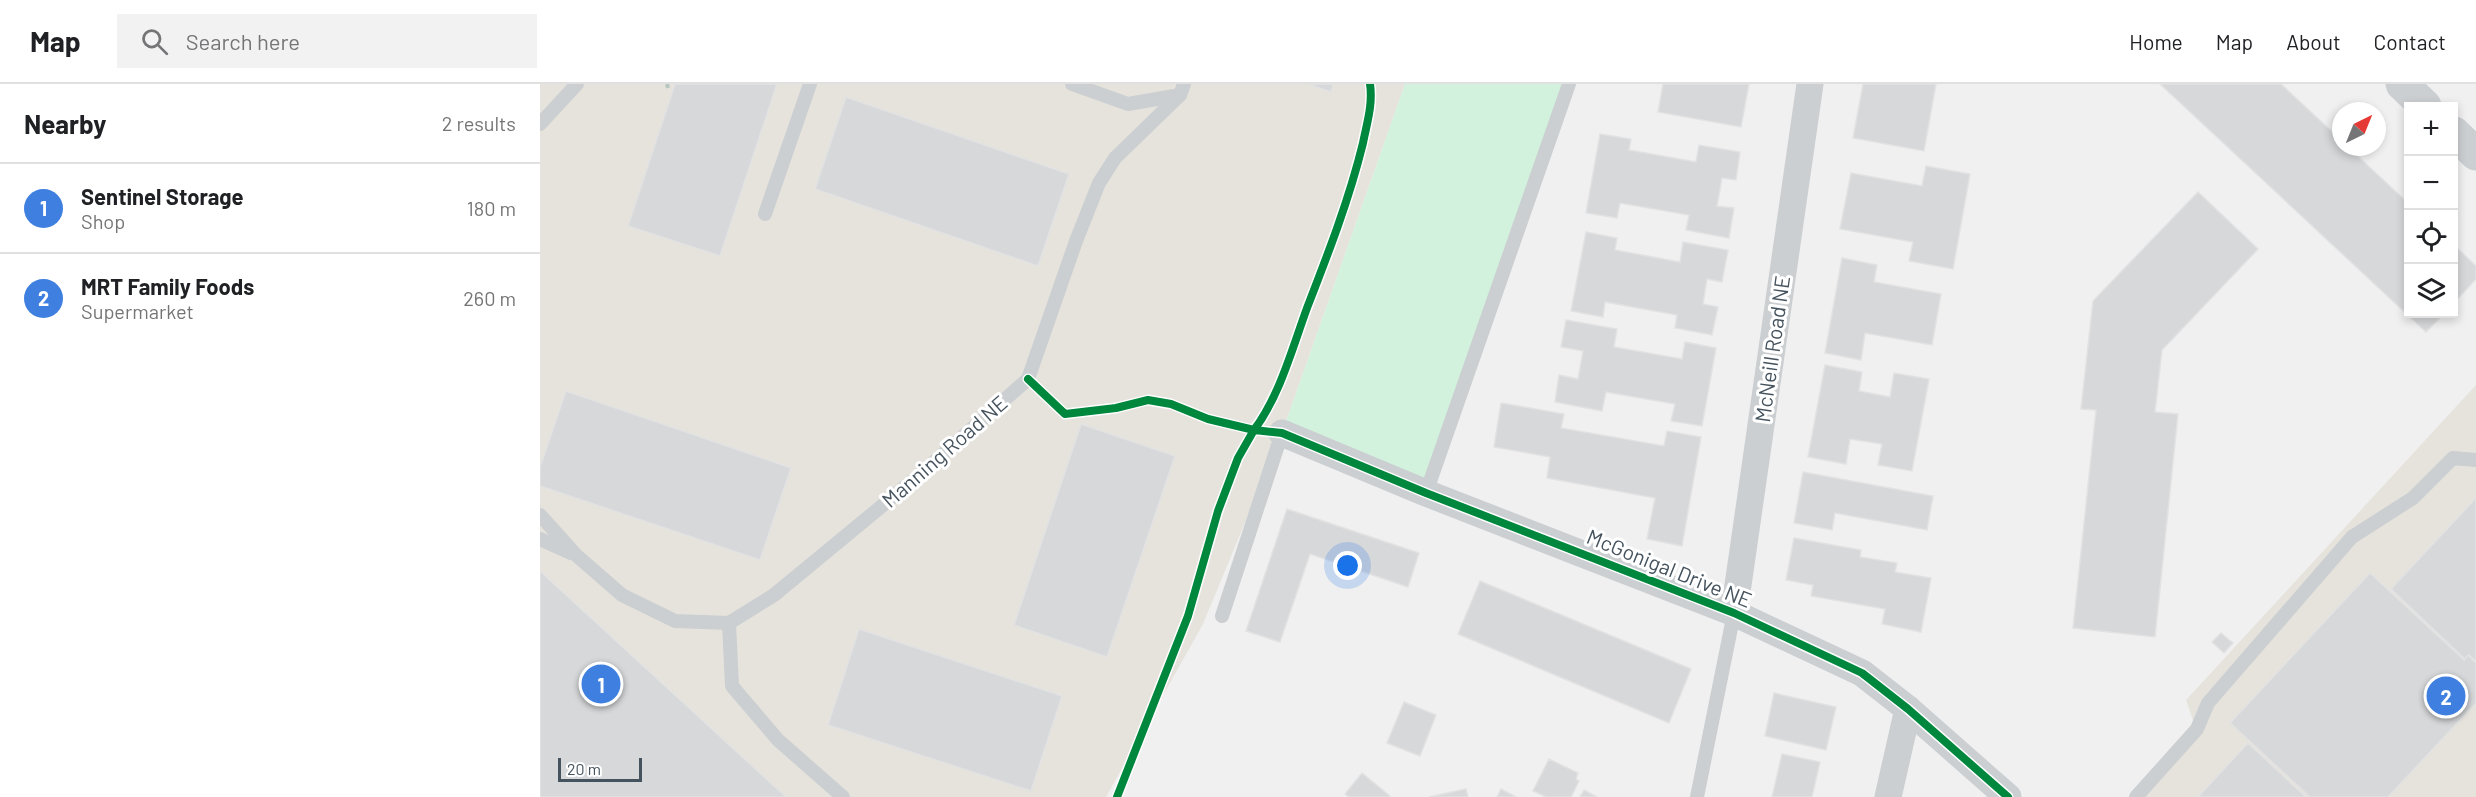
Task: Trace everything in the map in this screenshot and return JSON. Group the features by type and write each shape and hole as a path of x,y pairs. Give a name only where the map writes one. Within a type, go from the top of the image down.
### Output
{"street":[{"name":"McNeill Road NE","path":"1734,613 1810,84"},
{"path":"2402,84 2422,102"},
{"path":"2458,137 2476,154"},
{"name":"McGonigal Drive NE","path":"1281,433 1426,493 1734,613 1862,673 1908,709 2008,797"},
{"path":"1888,797 1908,709"}],"lane":[{"path":"540,124 577,84"},
{"path":"765,214 810,84"},
{"path":"1072,84 1128,104 1182,90"},
{"path":"1426,493 1569,84"},
{"name":"Manning Road NE","path":"729,624 807,570 1028,379 1076,241 1099,183 1115,158 1182,90"},
{"path":"1222,616 1281,433"},
{"path":"2136,797 2197,729 2208,703 2352,537 2413,498 2453,458 2476,460"},
{"path":"540,515 576,555 622,595 675,621 729,624 732,686 778,740 843,797"},
{"path":"540,539 576,555"},
{"path":"1697,797 1734,613"}],"shaded area":[{"path":"540,84 1405,84 1282,433 1203,624 1106,797 786,797 540,571"},
{"path":"2476,385 2476,797 2136,797 2196,729 2186,700"}],"green space":[{"path":"1405,84 1569,84 1426,493 1282,433"}],"building":[{"path":"675,84 777,84 720,256 628,226"},
{"path":"1308,84 1333,84 1331,92"},
{"path":"1663,84 1749,84 1741,127 1658,112"},
{"path":"1863,84 1936,84 1924,151 1853,138"},
{"path":"2160,84 2281,84 2332,132 2332,156 2358,156 2404,199 2404,311"},
{"path":"846,97 1069,174 1038,266 815,189"},
{"path":"1600,134 1631,139 1629,150 1696,162 1699,145 1740,152 1736,180 1722,178 1717,206 1734,208 1729,238 1686,230 1689,215 1620,203 1617,218 1586,213"},
{"path":"1926,166 1970,174 1953,269 1909,261 1913,242 1840,229 1851,173 1922,186"},
{"path":"2198,192 2258,249 2162,350 2155,412 2178,414 2155,637 2073,628 2096,410 2081,409 2093,301"},
{"path":"1586,232 1617,238 1615,250 1680,262 1683,242 1728,250 1722,282 1707,279 1703,304 1718,307 1712,335 1675,328 1677,315 1605,302 1603,317 1571,311"},
{"path":"2458,249 2476,266 2476,279 2458,299"},
{"path":"1842,258 1877,265 1874,282 1941,294 1932,345 1865,333 1861,360 1825,353"},
{"path":"2411,318 2440,318 2426,332"},
{"path":"1566,320 1617,329 1614,347 1682,359 1685,342 1716,348 1702,426 1671,421 1675,404 1606,392 1602,411 1555,402 1559,375 1578,379 1583,351 1561,347"},
{"path":"1825,365 1862,372 1859,391 1890,397 1894,373 1929,379 1912,471 1878,465 1882,444 1850,439 1846,464 1808,457"},
{"path":"566,391 791,468 760,560 540,486 540,467"},
{"path":"1501,403 1564,414 1561,428 1664,446 1667,431 1701,437 1682,546 1647,539 1655,498 1547,478 1550,457 1494,447"},
{"path":"1081,424 1175,456 1107,657 1014,625"},
{"path":"1803,472 1933,496 1927,530 1835,513 1832,530 1794,523"},
{"path":"2476,498 2476,661 2469,655 2465,659 2391,589"},
{"path":"1287,509 1419,553 1408,587 1310,554 1280,642 1246,631"},
{"path":"1794,538 1861,550 1860,557 1897,563 1895,572 1931,578 1921,632 1882,624 1885,609 1811,596 1813,585 1786,580"},
{"path":"540,571 786,797 540,797"},
{"path":"2370,573 2464,660 2468,655 2476,663 2476,703 2388,797 2310,797 2230,723"},
{"path":"1480,581 1691,669 1669,723 1458,634"},
{"path":"859,629 1062,696 1031,791 828,725"},
{"path":"2221,633 2233,643 2224,653 2212,642"},
{"path":"1774,693 1836,707 1826,750 1765,736"},
{"path":"1404,702 1436,715 1420,756 1387,743"},
{"path":"2248,743 2306,797 2198,797"},
{"path":"1782,754 1820,762 1812,797 1772,797"},
{"path":"1549,759 1578,773 1576,779 1579,781 1571,797 1546,797 1533,791"},
{"path":"1362,773 1390,797 1349,797 1345,794"},
{"path":"1466,789 1468,797 1429,797"},
{"path":"1501,789 1516,797 1497,797"},
{"path":"1584,790 1597,797 1580,797"}],"cycle path":[{"path":"1028,379 1065,414 1116,408 1148,400 1171,404 1208,419 1254,430 1271,402 1285,371 1345,206 1368,121 1371,99 1370,84"},
{"path":"1117,797 1188,616 1218,511 1238,458 1254,430 1282,433 1426,493 1734,613 1862,673 1908,709 2008,797"}],"place":[{"name":"Sentinel Storage","path":"601,684"},
{"name":"MRT Family Foods","path":"2446,696"}]}
